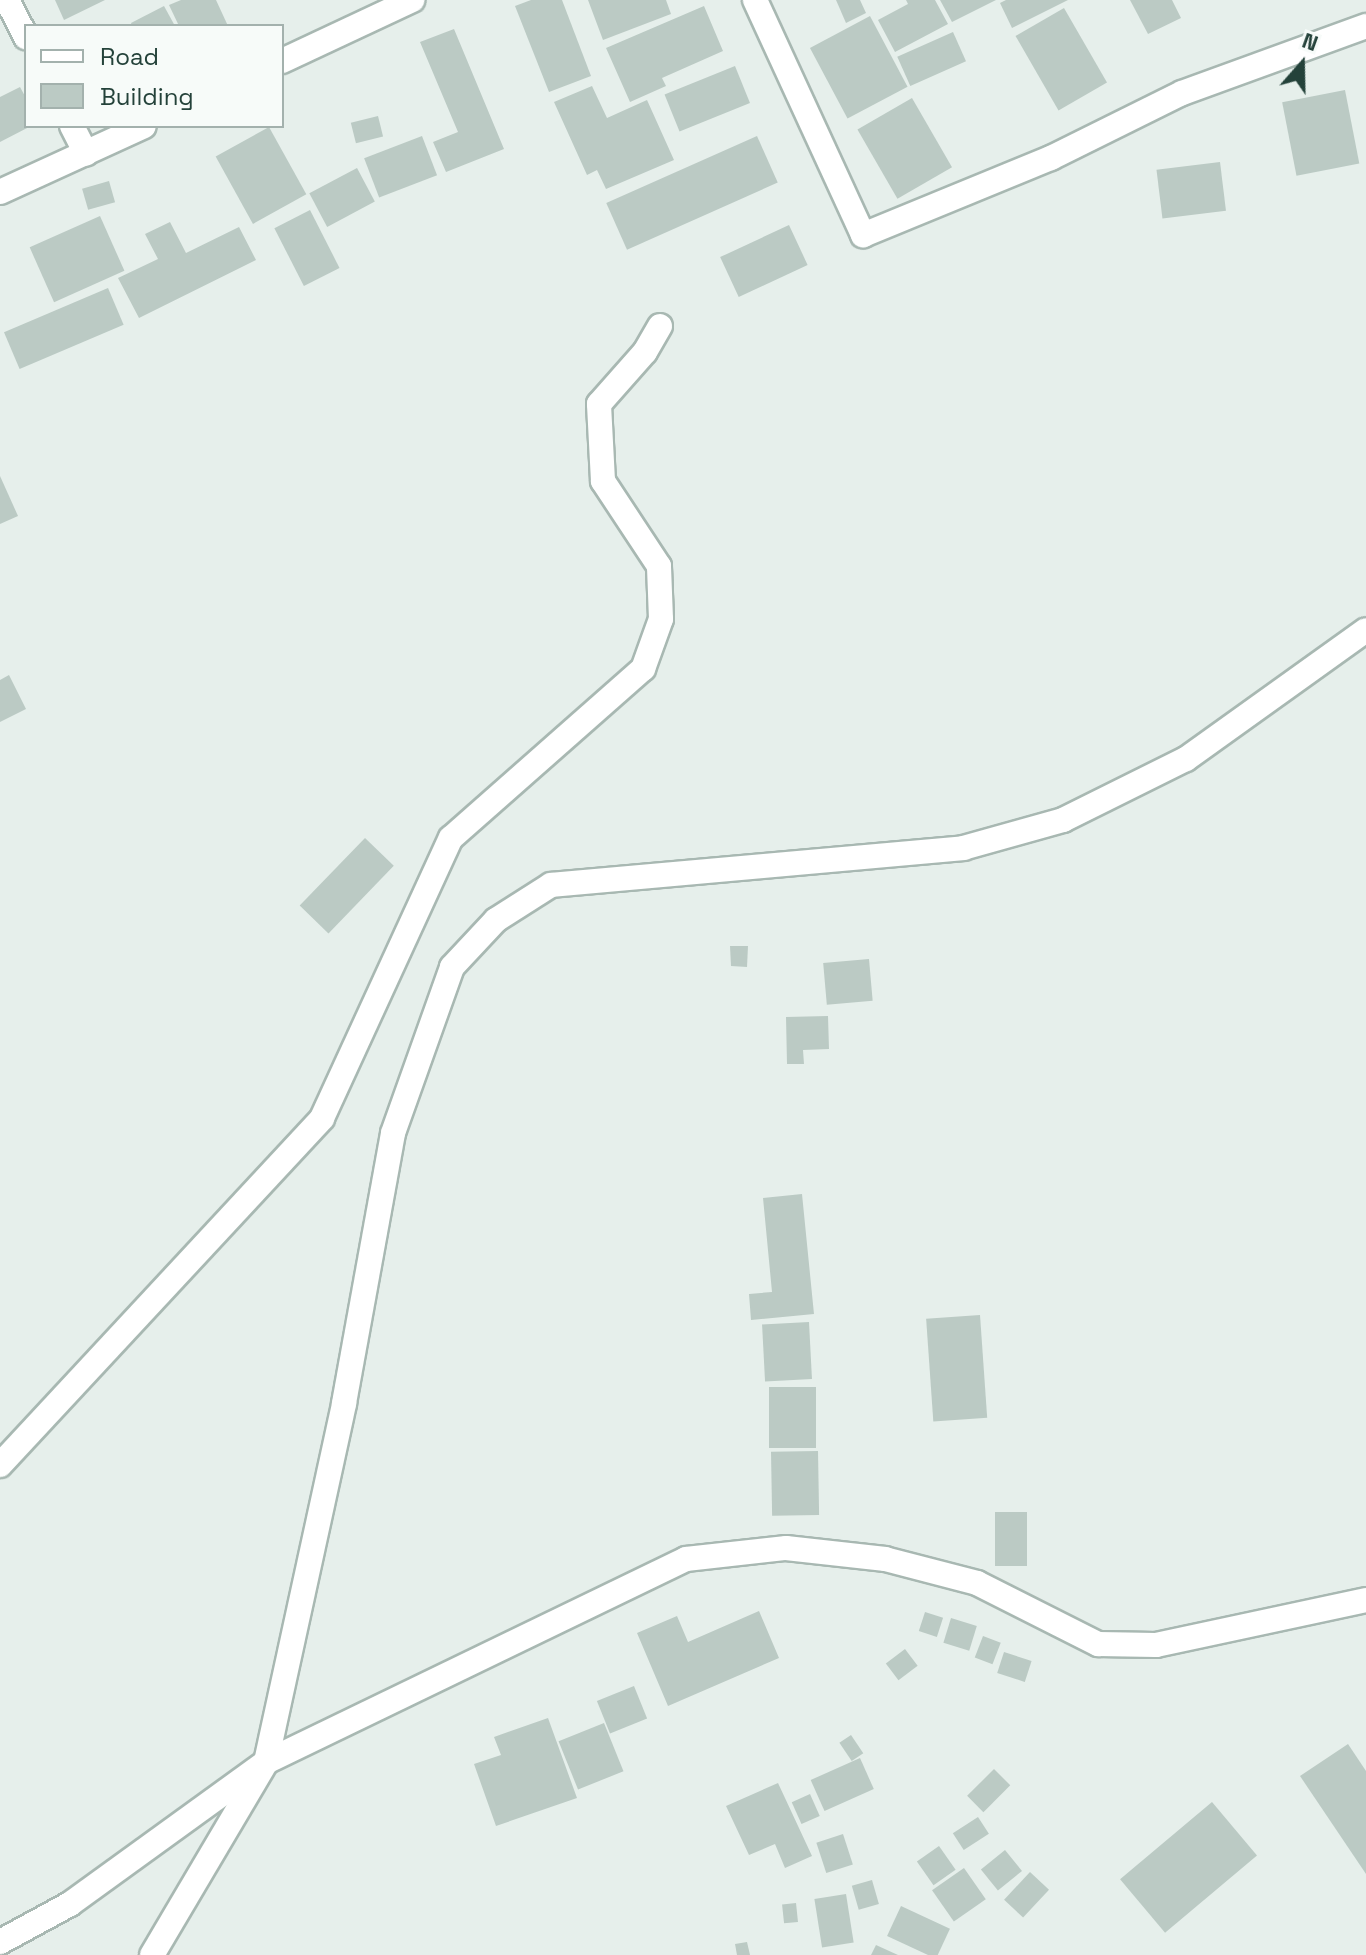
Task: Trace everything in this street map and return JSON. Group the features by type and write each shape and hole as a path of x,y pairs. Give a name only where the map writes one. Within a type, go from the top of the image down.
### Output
{"street":[{"path":"7,0 24,33"},
{"path":"755,0 863,235 1051,158 1182,93 1366,26"},
{"path":"284,60 407,1"},
{"path":"73,128 86,154"},
{"path":"0,192 140,128"},
{"path":"0,1465 322,1118 451,838 643,669 661,619 659,566 603,481 599,404 645,352 660,326"},
{"path":"152,1955 266,1762 344,1403 393,1133 452,967 496,920 551,885 963,848 1063,820 1186,759 1366,630"},
{"path":"0,1942 70,1904 266,1762 686,1559 786,1548 885,1559 977,1583 1098,1644 1156,1645 1366,1600"}],"building":[{"path":"55,0 105,0 64,20"},
{"path":"181,0 216,0 227,24 178,24 169,5"},
{"path":"531,0 562,0 591,76 549,92 515,6"},
{"path":"588,0 666,0 671,14 603,40"},
{"path":"836,0 860,0 866,13 846,23"},
{"path":"906,0 935,0 948,24 895,52 878,20 908,4"},
{"path":"940,0 996,0 952,22"},
{"path":"1006,0 1068,0 1012,28 1000,3"},
{"path":"1130,0 1172,0 1181,18 1148,34"},
{"path":"164,6 174,24 131,24"},
{"path":"704,6 723,51 662,78 666,86 630,102 606,48"},
{"path":"1064,8 1107,82 1059,110 1016,36"},
{"path":"870,16 908,87 848,119 810,48"},
{"path":"454,29 504,149 446,172 433,142 458,132 420,42"},
{"path":"953,32 966,61 910,86 897,57"},
{"path":"735,66 750,103 680,132 665,94"},
{"path":"592,86 607,118 647,100 674,160 606,189 597,170 587,175 554,102"},
{"path":"20,87 24,94 24,128 27,128 0,142 0,97"},
{"path":"1345,90 1359,164 1296,176 1282,102"},
{"path":"912,98 952,167 897,199 857,130"},
{"path":"378,116 383,136 356,143 351,123"},
{"path":"270,128 306,194 253,224 216,157"},
{"path":"422,136 437,175 379,197 364,158"},
{"path":"757,136 778,183 627,250 606,203"},
{"path":"1220,162 1226,211 1162,218 1156,170"},
{"path":"357,168 375,202 327,227 309,193"},
{"path":"109,181 115,202 88,210 82,189"},
{"path":"310,210 340,268 304,286 274,228"},
{"path":"100,216 124,271 54,302 30,247"},
{"path":"170,222 186,253 239,227 256,260 139,318 118,278 158,259 145,234"},
{"path":"789,225 808,265 739,297 720,257"},
{"path":"108,288 124,325 20,369 4,332"},
{"path":"0,476 18,516 0,524"},
{"path":"9,675 26,709 0,722 0,680"},
{"path":"365,838 394,866 328,933 300,906"},
{"path":"730,946 748,946 747,967 731,966"},
{"path":"869,959 873,1001 827,1005 823,963"},
{"path":"828,1016 829,1049 803,1050 804,1064 787,1064 786,1017"},
{"path":"802,1194 814,1314 751,1320 749,1294 772,1292 763,1198"},
{"path":"980,1315 987,1418 933,1422 926,1319"},
{"path":"809,1322 812,1379 765,1381 762,1324"},
{"path":"769,1387 816,1387 816,1448 769,1448"},
{"path":"818,1451 819,1515 772,1516 771,1452"},
{"path":"995,1512 1027,1512 1027,1566 995,1566"},
{"path":"759,1611 779,1658 668,1706 637,1633 677,1616 688,1642"},
{"path":"925,1612 943,1618 937,1637 919,1631"},
{"path":"951,1618 977,1626 969,1651 943,1643"},
{"path":"983,1636 1001,1643 992,1664 975,1657"},
{"path":"905,1649 918,1666 898,1680 886,1663"},
{"path":"1004,1652 1032,1661 1025,1682 997,1673"},
{"path":"634,1686 647,1718 610,1733 597,1701"},
{"path":"548,1718 577,1798 496,1826 474,1764 501,1755 494,1737"},
{"path":"604,1723 623,1771 578,1790 559,1741"},
{"path":"851,1735 863,1753 852,1761 839,1743"},
{"path":"1348,1744 1366,1771 1366,1874 1300,1776"},
{"path":"860,1758 874,1789 824,1811 811,1780"},
{"path":"994,1769 1010,1785 983,1812 967,1796"},
{"path":"778,1783 812,1856 785,1868 775,1844 749,1855 726,1806"},
{"path":"810,1794 820,1816 801,1824 792,1802"},
{"path":"1212,1802 1257,1856 1165,1933 1120,1879"},
{"path":"978,1817 989,1834 964,1850 953,1833"},
{"path":"843,1834 853,1864 826,1873 816,1843"},
{"path":"939,1846 956,1870 934,1885 917,1861"},
{"path":"1005,1850 1022,1871 998,1890 981,1870"},
{"path":"964,1868 986,1899 954,1921 932,1890"},
{"path":"1030,1872 1049,1890 1023,1918 1004,1900"},
{"path":"872,1880 879,1904 859,1910 852,1886"},
{"path":"846,1894 854,1942 822,1947 814,1899"},
{"path":"796,1903 798,1922 784,1923 782,1904"},
{"path":"901,1906 950,1929 938,1955 928,1955 887,1936"},
{"path":"747,1942 750,1955 737,1955 735,1944"},
{"path":"876,1945 898,1955 871,1955"}]}
